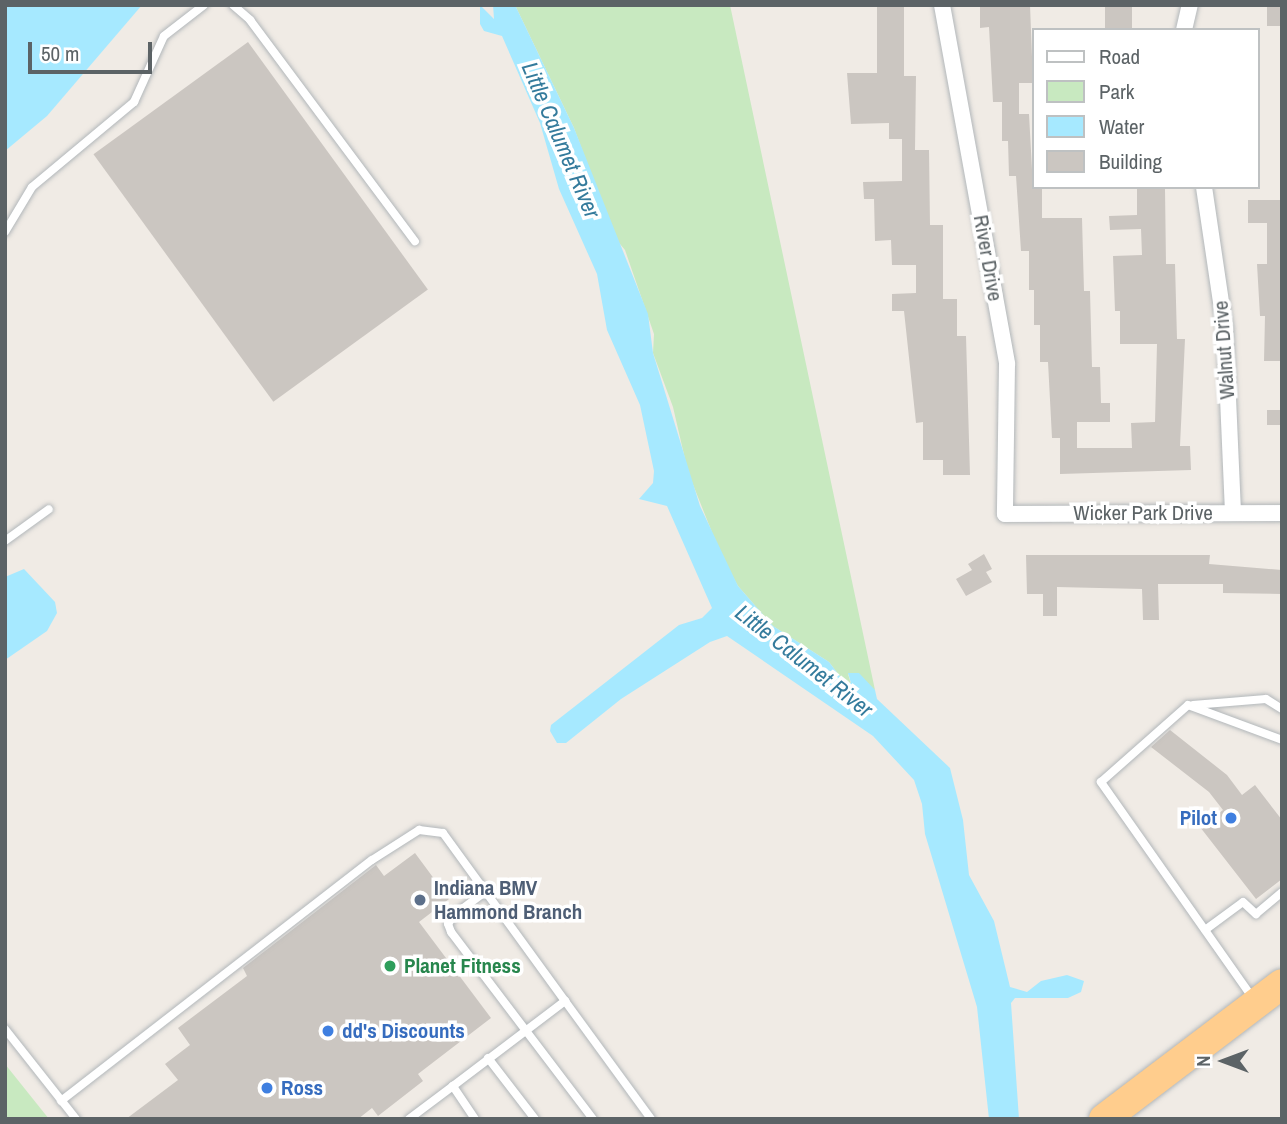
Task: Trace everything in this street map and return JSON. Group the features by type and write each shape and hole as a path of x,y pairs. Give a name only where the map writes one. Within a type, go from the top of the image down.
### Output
{"highway":[{"path":"1104,1119 1282,984"}],"street":[{"name":"River Drive","path":"942,5 1007,364 1005,514"},
{"path":"1184,28 1189,5"},
{"name":"Walnut Drive","path":"1204,189 1225,328 1233,513"},
{"name":"Wicker Park Drive","path":"1005,514 1282,513"}],"lane":[{"path":"5,232 32,187 134,102 164,36 204,5"},
{"path":"233,5 250,20 415,241"},
{"path":"5,541 49,509"},
{"path":"1256,1003 1101,782 1188,705 1266,699 1282,709"},
{"path":"1188,705 1282,740"},
{"path":"61,1101 372,860 419,830 443,833 651,1119"},
{"path":"486,891 448,924 524,1030 593,1119"},
{"path":"1205,930 1243,902 1256,914 1282,892"},
{"path":"413,1118 565,1001"},
{"path":"5,1029 76,1119"},
{"path":"488,1058 535,1119"},
{"path":"453,1086 475,1119"}],"green space":[{"path":"515,5 730,5 875,690 848,674 851,684 845,683 829,662 773,626 738,586 723,560 688,472 673,407 653,353 654,334 625,250 615,238 574,128"},
{"path":"5,1064 49,1119 5,1119"}],"water":[{"path":"5,5 142,5 47,116 5,151"},
{"name":"Little Calumet River","path":"480,5 494,19 493,5 515,5 574,128 648,314 653,353 700,506 738,586 773,626 829,662 845,683 851,683 848,673 859,673 875,690 877,699 950,768 963,820 969,875 994,921 1010,987 1027,992 1041,981 1067,975 1084,981 1081,992 1068,998 1015,998 1011,1003 1019,1119 989,1119 977,1007 925,834 922,804 914,780 873,736 727,636 710,642 621,699 566,743 557,743 550,731 551,725 679,625 702,618 712,608 667,506 639,499 653,483 654,471 640,405 607,330 597,274 559,189 540,123 502,36 484,31 480,24"},
{"path":"24,569 55,602 57,613 47,631 5,660 5,577"}],"building":[{"path":"877,5 904,5 904,76 916,76 915,150 929,150 930,225 943,225 943,299 957,299 957,336 966,336 970,475 943,475 943,460 923,460 923,422 916,423 904,311 892,311 892,294 916,293 916,265 892,265 891,240 875,241 874,199 864,199 863,182 902,181 902,139 889,139 889,123 851,124 847,73 877,73"},
{"path":"980,5 1030,5 1032,83 1019,83 1019,114 1029,114 1032,189 1042,189 1042,218 1082,218 1084,291 1090,291 1092,367 1100,367 1101,403 1110,403 1110,422 1077,422 1077,448 1132,448 1131,423 1155,422 1157,344 1120,344 1120,311 1115,311 1113,256 1142,255 1141,229 1110,230 1109,216 1137,215 1137,189 1165,189 1166,264 1175,264 1177,339 1185,339 1180,446 1190,446 1191,470 1060,474 1060,438 1052,438 1048,362 1040,362 1040,325 1034,325 1034,290 1029,290 1029,251 1021,251 1016,176 1009,176 1008,141 1002,141 1002,102 993,102 989,27 980,28"},
{"path":"1105,5 1132,5 1132,28 1105,28"},
{"path":"1267,5 1282,5 1282,26 1267,26"},
{"path":"248,42 428,290 273,402 93,154"},
{"path":"1248,200 1281,200 1282,361 1264,361 1265,316 1260,316 1257,264 1267,264 1267,223 1248,223"},
{"path":"1267,410 1282,410 1282,425 1267,425"},
{"path":"984,554 992,569 986,572 992,582 966,596 956,579 972,570 968,564"},
{"path":"1026,555 1210,555 1209,564 1282,570 1282,594 1223,593 1223,584 1158,584 1159,620 1143,620 1142,589 1057,587 1057,616 1043,616 1043,594 1027,594"},
{"path":"1170,730 1227,775 1242,795 1255,785 1282,820 1282,879 1256,899 1200,827 1223,810 1209,792 1151,747"},
{"path":"415,853 449,899 419,922 491,1018 418,1074 423,1081 378,1116 372,1108 358,1119 126,1119 178,1080 165,1064 190,1045 178,1028 247,976 243,968 376,865 384,876"}],"place":[{"name":"Pilot","path":"1231,818"},
{"name":"Indiana BMV Hammond Branch","path":"420,900"},
{"name":"Planet Fitness","path":"390,966"},
{"name":"dd's Discounts","path":"328,1031"},
{"name":"Ross","path":"267,1088"}]}
